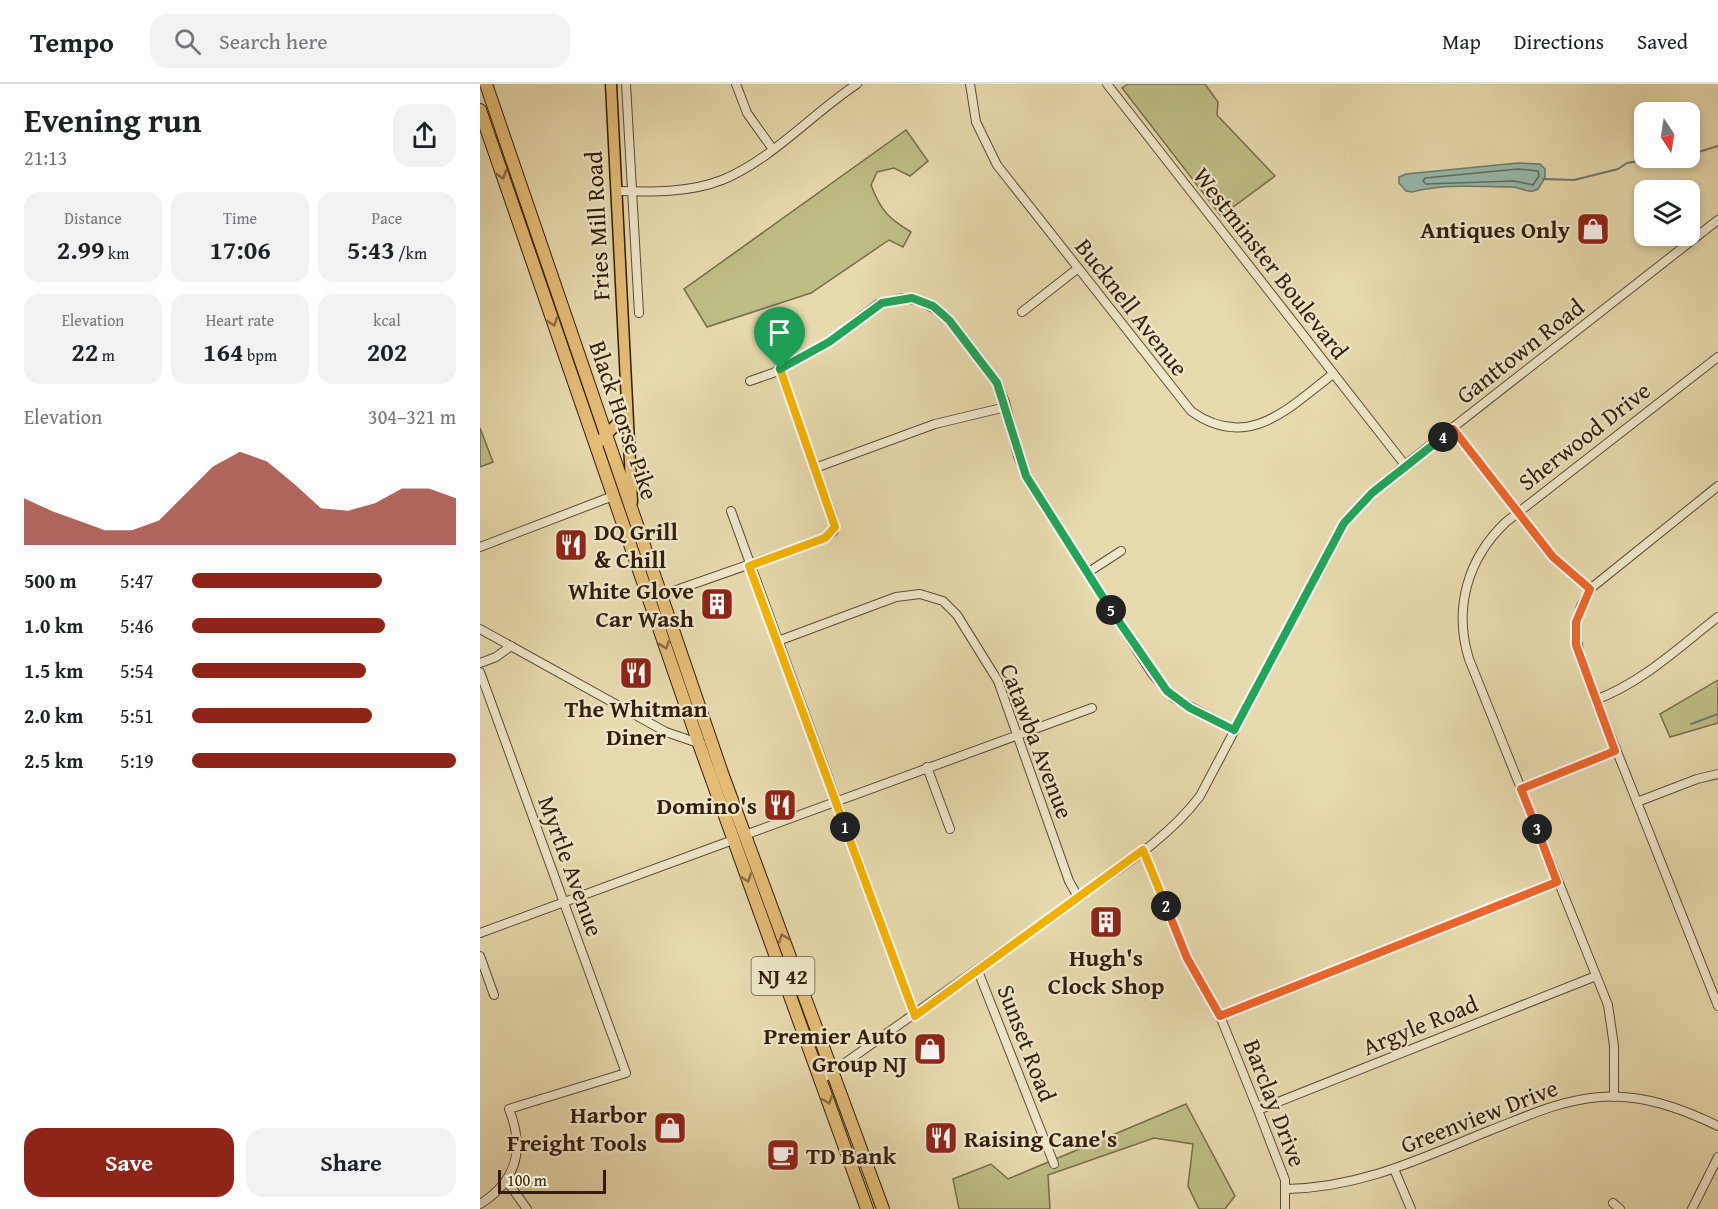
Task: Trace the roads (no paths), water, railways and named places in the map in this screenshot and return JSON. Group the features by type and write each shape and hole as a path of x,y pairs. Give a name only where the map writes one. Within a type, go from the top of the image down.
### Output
{"highway":[{"name":"Black Horse Pike","path":"486,84 713,745 739,838 867,1209"},
{"name":"Black Horse Pike","path":"480,108 699,744 832,1072 883,1209"},
{"path":"480,108 490,125 500,125"},
{"path":"511,201 522,208 535,239 541,244"}],"main road":[{"name":"Fries Mill Road","path":"611,84 633,509"},
{"path":"596,446 606,431 621,421 626,402"}],"street":[{"name":"Fries Mill Road","path":"626,84 639,314"},
{"path":"736,84 747,113 772,148"},
{"path":"616,191 683,189 715,182 742,170 857,84"},
{"name":"Bucknell Avenue","path":"970,84 976,122 988,151 1181,401 1205,420 1239,428 1262,424 1284,412 1333,374"},
{"name":"Westminster Boulevard","path":"1107,84 1405,465"},
{"name":"Ganttown Road","path":"821,1080 915,1016 1143,850 1191,808 1344,523 1372,493 1405,465 1718,220"},
{"path":"1022,312 1077,269"},
{"path":"750,381 780,369 829,342 878,304 912,298 930,304 946,316 994,378 1006,407 1026,476 1087,573 1167,691 1190,708 1234,730"},
{"name":"Sherwood Drive","path":"1614,1097 1612,1021 1469,659 1463,639 1464,594 1476,560 1496,532 1718,357"},
{"path":"662,595 825,538 834,531 833,518 780,369"},
{"path":"815,468 935,424 1006,407"},
{"path":"1453,429 1558,563 1590,589"},
{"path":"1718,486 1590,589 1578,613 1575,637 1595,700 1718,1006"},
{"path":"480,547 613,496"},
{"path":"730,511 915,1016"},
{"path":"1087,573 1121,551"},
{"name":"Catawba Avenue","path":"778,641 896,597 920,594 943,601 957,615 993,671 1069,881 1078,897"},
{"path":"1595,700 1614,693 1645,674 1718,617"},
{"path":"480,629 666,732 699,744 713,745"},
{"path":"480,663 496,657 511,646"},
{"name":"Myrtle Avenue","path":"480,672 626,1073 509,1109 516,1126 518,1144 515,1162 506,1180"},
{"path":"480,933 1092,708"},
{"path":"1521,789 1615,751"},
{"path":"927,768 950,829"},
{"path":"1637,802 1697,779 1718,774"},
{"name":"Barclay Drive","path":"1143,850 1187,958 1220,1016 1258,1110 1287,1189 1285,1209"},
{"path":"1220,1016 1557,882"},
{"path":"480,956 494,995"},
{"name":"Sunset Road","path":"978,970 1054,1164"},
{"name":"Argyle Road","path":"1258,1110 1596,976"},
{"name":"Greenview Drive","path":"1287,1189 1357,1181 1394,1170 1544,1108 1583,1099 1614,1097 1670,1106 1718,1126"},
{"path":"1692,1209 1718,1157"},
{"path":"1394,1170 1411,1209"},
{"path":"480,1204 493,1195 506,1180 527,1209"}],"water":[{"path":"1518,163 1540,164 1545,169 1545,178 1538,189 1528,191 1515,187 1462,186 1436,187 1412,192 1406,191 1399,183 1399,177 1406,174"}],"waterway":[{"path":"1700,152 1718,146"},
{"path":"1543,179 1574,180 1618,169 1634,162"},
{"path":"1691,724 1718,714"}],"place":[{"name":"Antiques Only","path":"1593,229"},
{"name":"DQ Grill & Chill","path":"571,545"},
{"name":"White Glove Car Wash","path":"717,604"},
{"name":"The Whitman Diner","path":"636,673"},
{"name":"Domino's","path":"780,805"},
{"name":"Hugh's Clock Shop","path":"1106,922"},
{"name":"Premier Auto Group NJ","path":"930,1049"},
{"name":"Harbor Freight Tools","path":"670,1128"},
{"name":"Raising Cane's","path":"941,1138"},
{"name":"TD Bank","path":"783,1155"}]}
